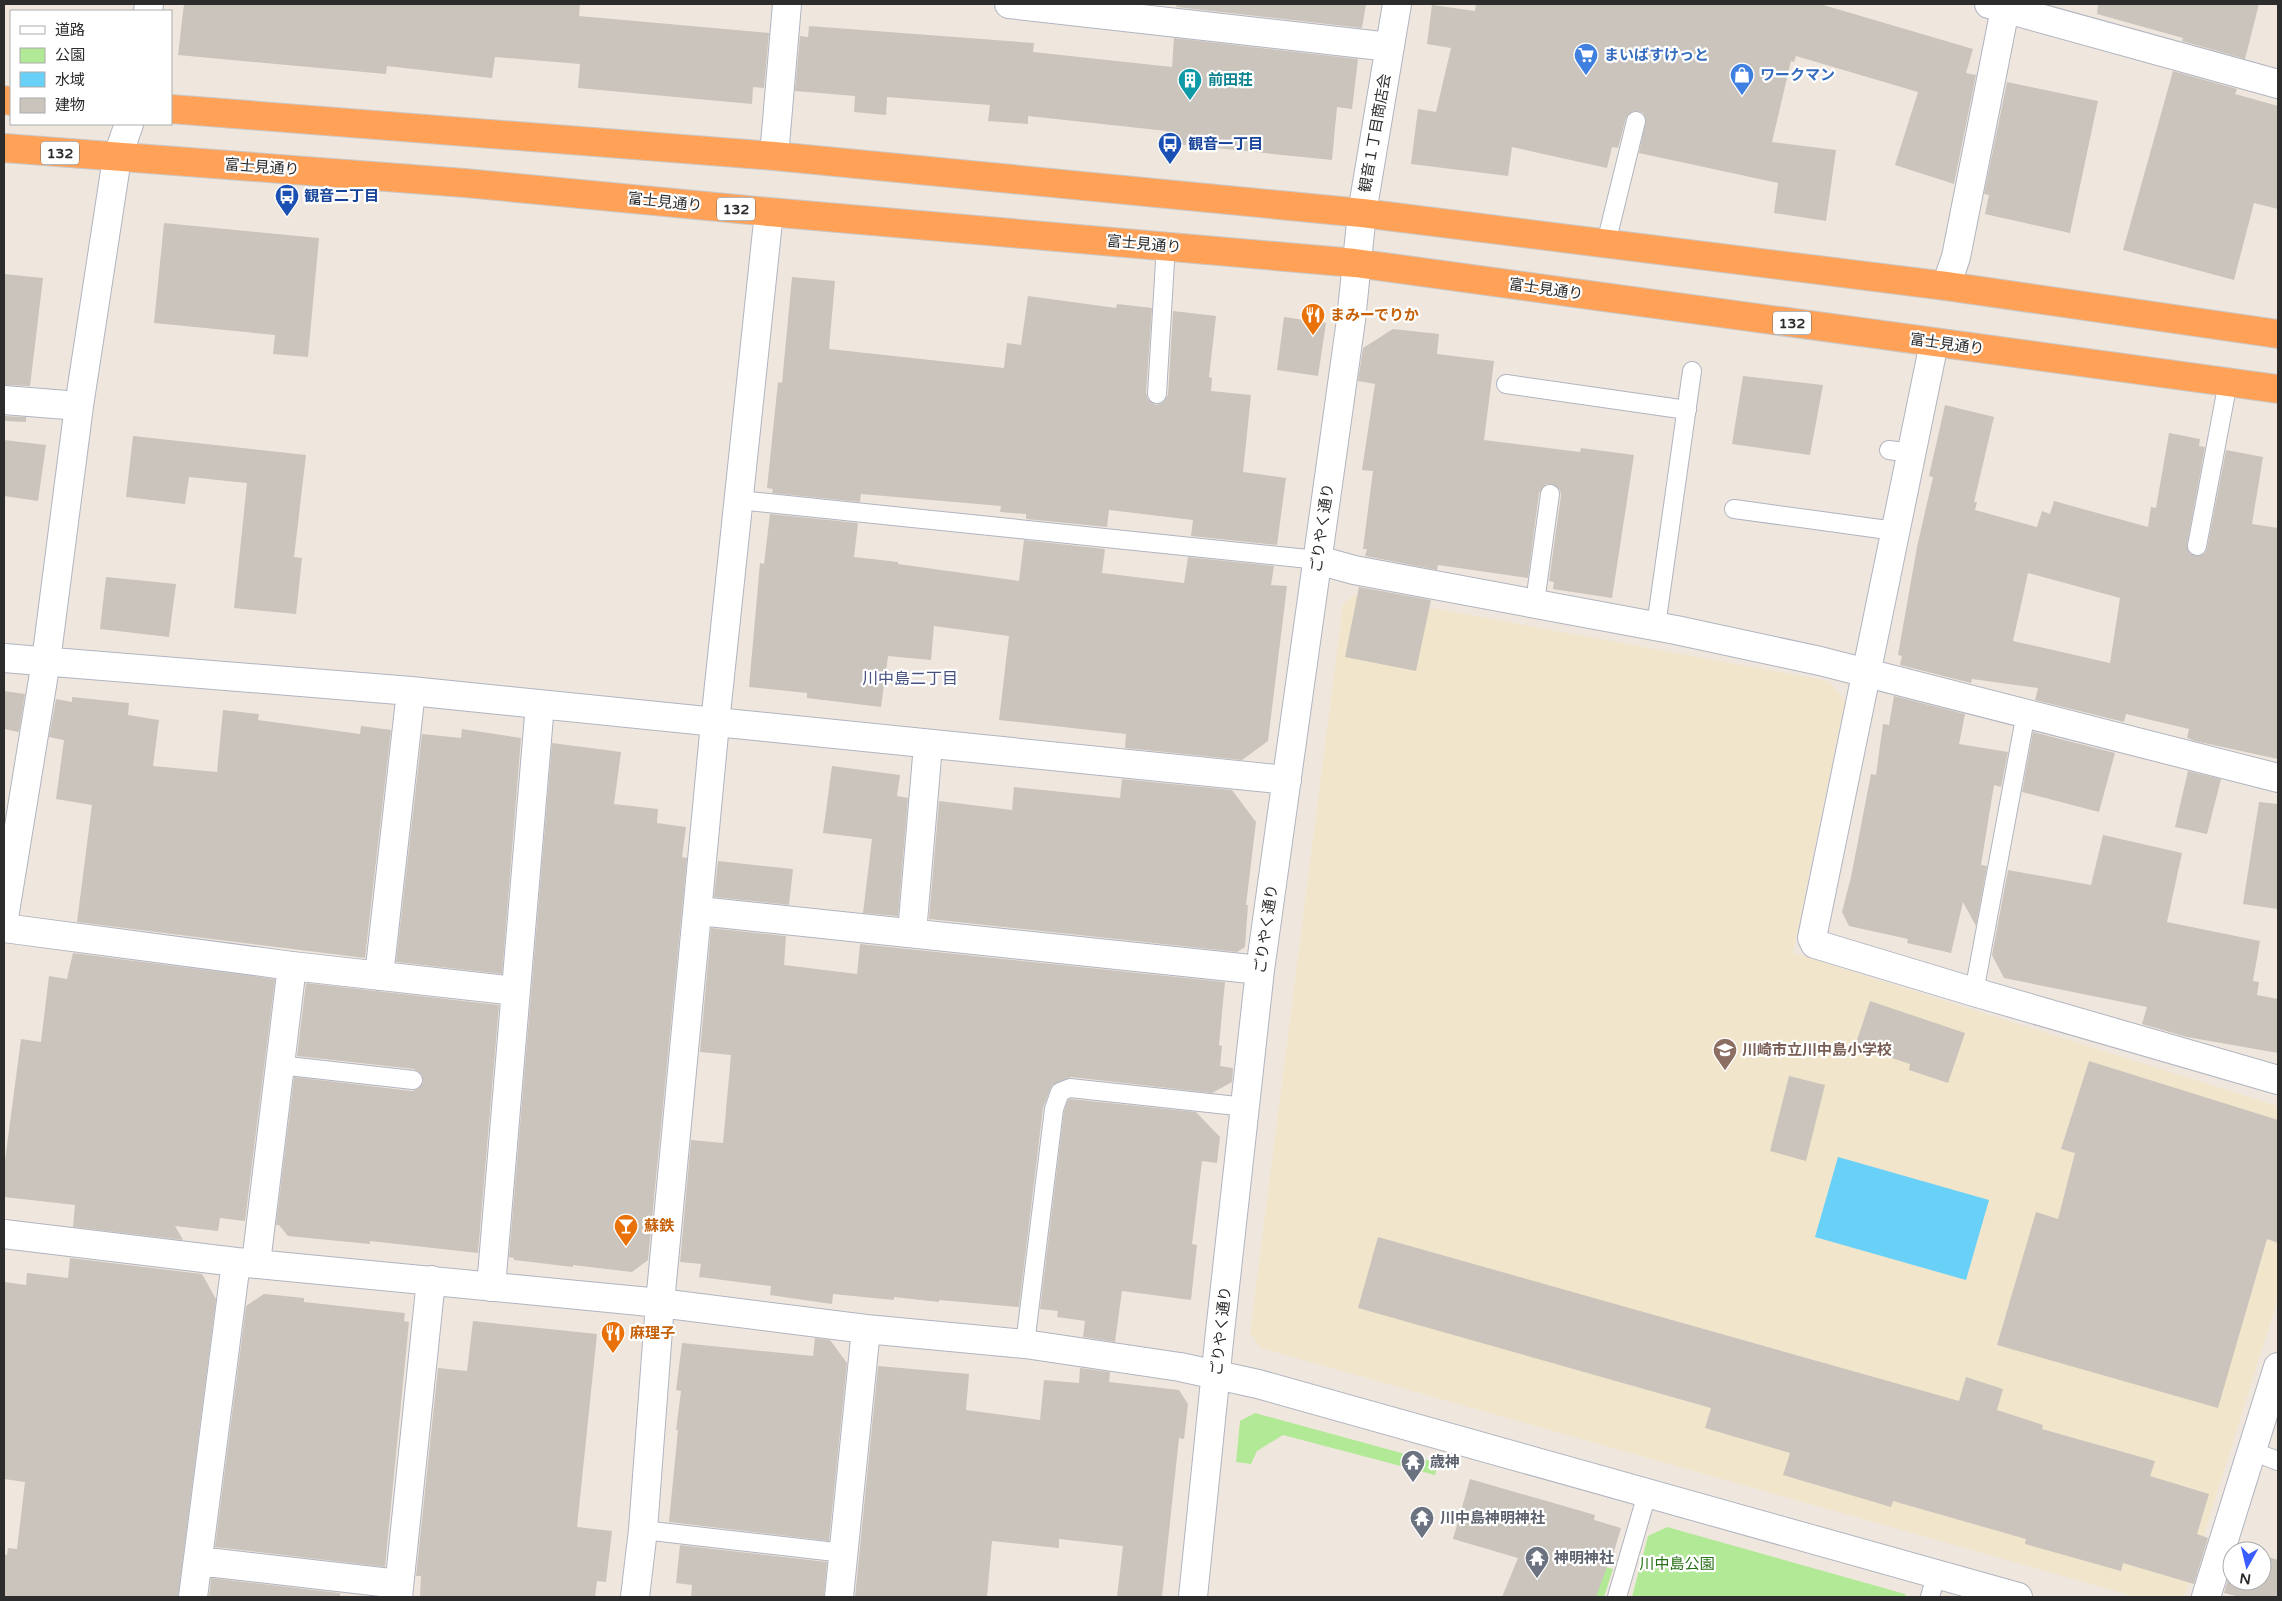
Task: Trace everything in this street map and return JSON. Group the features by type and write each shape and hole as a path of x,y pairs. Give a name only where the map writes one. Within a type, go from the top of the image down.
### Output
{"highway":[{"path":"172,109 774,156 1362,213 1946,286 2278,334"},
{"name":"富士見通り","path":"4,148 465,183 769,212 1355,263 2278,389"}],"street":[{"path":"774,156 787,4"},
{"path":"1010,4 1390,47"},
{"name":"観音１丁目商店会","path":"1355,263 1397,4"},
{"path":"1946,286 1956,256 2000,5 2278,84"},
{"path":"4,918 46,661 79,406 117,158 129,125"},
{"path":"635,1597 643,1530 660,1303 699,911 715,723 769,212"},
{"name":"ごりやく通り","path":"1193,1597 1260,970 1351,320 1355,263"},
{"path":"1934,343 1900,451 1895,531 1812,938 1815,944 2278,1080"},
{"path":"4,400 79,406"},
{"path":"1318,560 1354,570 1535,602 1656,626 1866,672 2278,778"},
{"path":"4,658 411,691 1286,780"},
{"path":"379,976 411,691"},
{"path":"491,1287 540,704"},
{"path":"912,933 928,745"},
{"path":"699,911 1260,970"},
{"path":"4,928 292,966 515,991"},
{"path":"193,1597 279,1065 292,966"},
{"path":"4,1234 246,1262 660,1303 866,1329 1025,1344 1217,1374 1647,1494 1933,1586 2018,1597"},
{"path":"198,1561 398,1590 431,1280"},
{"path":"839,1597 866,1329"},
{"path":"2206,1597 2278,1367"}],"lane":[{"path":"1606,243 1636,121"},
{"path":"1157,394 1166,246"},
{"path":"1656,626 1692,371"},
{"path":"2197,546 2228,382"},
{"path":"1506,384 1687,410"},
{"path":"1535,602 1550,494"},
{"path":"739,500 1318,560"},
{"path":"1734,509 1895,531"},
{"path":"1974,992 2026,713"},
{"path":"279,1065 413,1080"},
{"path":"1025,1344 1054,1109 1060,1092 1070,1088 1246,1107"},
{"path":"2252,1451 2278,1461"},
{"path":"1618,1597 1647,1494"},
{"path":"643,1530 844,1553"}],"shaded area":[{"name":"川崎市立川中島小学校","path":"1356,594 1828,681 1845,701 1793,953 2278,1106 2278,1299 2186,1592 2180,1597 2137,1597 1261,1348 1250,1333 1343,604"}],"green space":[{"path":"1255,1413 1438,1463 1435,1475 1283,1435 1257,1451 1251,1464 1236,1462 1240,1421"},
{"name":"川中島公園","path":"1667,1527 1905,1594 1906,1597 1632,1597 1648,1536"},
{"path":"1586,1562 1613,1569 1604,1597 1573,1597"}],"water":[{"path":"1838,1157 1989,1200 1966,1280 1815,1237"}],"building":[{"path":"184,4 580,4 579,16 769,33 764,88 753,87 752,104 578,88 580,64 495,57 492,78 387,66 386,74 178,55"},
{"path":"1177,4 1366,4 1362,28 1176,7"},
{"path":"1476,4 1820,4 1973,49 1966,73 1976,75 1954,184 1895,165 1918,92 1796,56 1794,62 1791,61 1772,142 1836,150 1826,221 1774,213 1778,183 1639,153 1646,119 1643,113 1638,111 1633,111 1626,118 1618,148 1612,147 1607,168 1512,147 1508,176 1411,164 1418,109 1436,112 1451,48 1427,44 1432,5 1475,11"},
{"path":"2098,4 2259,4 2245,59 2182,41 2183,38 2097,14"},
{"path":"809,26 1034,43 1033,52 1172,67 1174,38 1358,59 1352,109 1337,107 1332,160 1166,143 1167,131 1028,116 1028,124 988,121 990,105 887,97 886,115 854,112 855,96 795,91 800,36 808,37"},
{"path":"2173,71 2237,89 2235,94 2278,106 2278,209 2254,203 2234,280 2123,250"},
{"path":"2007,82 2098,101 2070,233 1985,214 1989,195 1984,194"},
{"path":"164,223 319,238 308,357 273,354 275,335 154,323"},
{"path":"4,274 43,278 30,386 4,385"},
{"path":"792,277 835,281 829,349 1004,368 1007,343 1021,345 1028,296 1116,308 1117,304 1152,308 1146,393 1148,399 1156,405 1162,403 1168,395 1173,311 1216,316 1209,377 1212,378 1211,391 1251,395 1243,472 1286,478 1277,545 1191,536 1193,520 1109,510 1107,527 1026,519 1026,514 1000,512 1001,506 861,494 860,502 772,493 773,489 767,488 778,382 782,383"},
{"path":"1284,317 1326,323 1318,376 1277,370"},
{"path":"1393,329 1439,334 1437,354 1494,361 1484,440 1580,452 1581,448 1634,455 1612,598 1553,589 1554,582 1549,581 1561,495 1560,490 1552,484 1546,484 1539,493 1528,578 1438,565 1437,570 1365,556 1367,549 1363,549 1373,471 1362,470 1375,384 1358,381 1363,348"},
{"path":"1743,376 1823,385 1810,455 1732,444"},
{"path":"1945,405 1994,417 1974,502 1977,502 1975,510 2037,527 2042,511 2050,514 2054,501 2148,527 2151,507 2156,508 2169,433 2200,439 2199,446 2205,447 2187,545 2190,554 2196,556 2205,553 2207,548 2226,450 2263,457 2252,524 2278,528 2278,759 2195,741 2187,738 2189,729 2126,714 2124,722 2035,700 2038,688 1972,679 1971,683 1900,665 1902,656 1898,655 1917,547 1933,477 1929,476","holes":["2028,573 2120,598 2110,663 2013,641"]},
{"path":"4,416 26,417 26,422 4,421"},
{"path":"133,436 306,455 294,557 302,558 296,614 234,608 247,483 189,477 185,504 126,497"},
{"path":"4,440 46,445 38,501 4,496"},
{"path":"770,514 858,523 854,557 1019,581 1024,540 1105,549 1102,573 1184,583 1188,557 1274,566 1271,585 1287,586 1268,741 1242,760 1125,748 1126,734 999,720 1009,636 934,626 931,660 888,656 881,707 807,698 807,693 749,687 760,563 764,564"},
{"path":"106,577 176,584 169,637 100,629"},
{"path":"1359,587 1431,600 1416,671 1345,657"},
{"path":"4,691 25,694 19,732 4,729"},
{"path":"1894,696 1965,714 1959,744 2008,752 2001,787 1994,785 1981,865 1987,866 1976,926 1963,902 1951,953 1907,943 1908,939 1849,926 1842,912 1851,877 1871,774 1876,775 1883,724 1889,725"},
{"path":"72,697 129,703 128,715 159,720 153,766 217,772 223,710 259,714 258,720 360,734 361,726 391,730 365,958 77,922 92,805 56,799 64,740 49,737 56,699 72,702"},
{"path":"462,729 521,738 502,974 396,962 422,734 461,738"},
{"path":"2033,732 2115,753 2099,812 2022,792"},
{"path":"552,743 621,752 614,804 658,809 657,823 686,827 682,857 687,858 648,1260 632,1272 514,1260 514,1258 509,1257"},
{"path":"832,766 900,775 897,796 908,798 898,916 863,913 872,839 823,833"},
{"path":"2188,771 2221,779 2207,834 2175,827"},
{"path":"1122,779 1232,790 1256,822 1246,905 1248,905 1245,947 1237,952 929,919 939,801 1012,810 1014,787 1120,798"},
{"path":"2259,802 2278,804 2278,909 2243,904"},
{"path":"2103,835 2182,853 2167,922 2260,941 2253,981 2259,982 2257,995 2278,999 2278,1053 2187,1037 2142,1024 2147,1007 2004,978 1992,955 2008,870 2091,885"},
{"path":"718,861 793,869 789,905 714,897"},
{"path":"711,928 786,936 784,965 857,974 860,944 1225,982 1219,1045 1222,1046 1220,1066 1233,1068 1232,1082 1212,1093 1071,1077 1052,1085 1043,1108 1019,1307 894,1297 894,1300 833,1294 832,1304 770,1295 771,1286 699,1277 701,1264 680,1262 691,1140 723,1143 731,1055 700,1052"},
{"path":"73,953 275,979 245,1221 220,1218 218,1231 175,1226 183,1240 73,1227 75,1205 4,1197 4,1168 21,1039 41,1042 49,976 67,979"},
{"path":"306,983 499,1005 478,1253 370,1241 370,1244 288,1236 279,1225 276,1225 294,1077 412,1091 418,1089 423,1082 422,1075 414,1069 297,1056"},
{"path":"1870,1001 1965,1033 1948,1083 1909,1070 1910,1064 1855,1046"},
{"path":"2089,1061 2278,1120 2278,1243 2267,1239 2218,1408 1997,1345 2036,1212 2058,1219 2075,1153 2061,1149"},
{"path":"1789,1076 1825,1085 1806,1161 1770,1151"},
{"path":"1068,1100 1196,1112 1220,1137 1217,1163 1202,1161 1192,1244 1197,1245 1191,1300 1122,1291 1115,1342 1083,1337 1085,1321 1057,1317 1058,1311 1040,1309 1064,1111"},
{"path":"1378,1237 1959,1401 1966,1377 2003,1389 1997,1410 2043,1425 2042,1429 2155,1461 2150,1476 2209,1494 2197,1534 2208,1538 2194,1584 2123,1563 2121,1571 2025,1544 2026,1539 1893,1501 1891,1507 1783,1475 1790,1453 1705,1428 1711,1408 1358,1308"},
{"path":"70,1258 202,1274 216,1299 178,1597 4,1597 4,1554 7,1555 8,1548 17,1549 25,1482 4,1479 4,1282 26,1285 27,1273 68,1278"},
{"path":"264,1294 304,1298 304,1302 405,1313 404,1321 409,1322 385,1567 215,1547 246,1306"},
{"path":"473,1321 597,1334 577,1527 612,1531 606,1582 597,1581 595,1597 420,1597 421,1576 416,1576 438,1368 467,1371"},
{"path":"815,1338 830,1340 847,1363 829,1541 669,1522 681,1391 676,1390 682,1343 813,1356"},
{"path":"878,1366 969,1374 966,1410 1040,1420 1044,1380 1079,1383 1080,1368 1110,1372 1109,1382 1179,1390 1188,1404 1184,1439 1179,1438 1162,1597 1117,1597 1123,1546 1059,1539 1059,1548 992,1541 987,1597 855,1597"},
{"path":"1470,1479 1595,1515 1594,1520 1621,1528 1610,1565 1608,1564 1596,1597 1502,1597 1518,1558 1453,1539"},
{"path":"680,1545 827,1562 824,1597 691,1597 692,1585 676,1583"},
{"path":"2272,1558 2278,1560 2278,1597 2240,1597 2224,1593 2225,1591 2272,1591"},
{"path":"211,1578 340,1593 340,1597 209,1597"}],"place":[{"name":"まいばすけっと","path":"1586,76"},
{"name":"ワークマン","path":"1742,96"},
{"name":"前田荘","path":"1190,101"},
{"name":"観音一丁目","path":"1170,165"},
{"name":"観音二丁目","path":"287,217"},
{"name":"まみーでりか","path":"1313,336"},
{"name":"川崎市立川中島小学校","path":"1725,1071"},
{"name":"蘇鉄","path":"626,1247"},
{"name":"麻理子","path":"613,1354"},
{"name":"歳神","path":"1413,1483"},
{"name":"川中島神明神社","path":"1422,1539"},
{"name":"神明神社","path":"1537,1579"}],"district":[{"name":"川中島二丁目","path":"910,679"}]}
